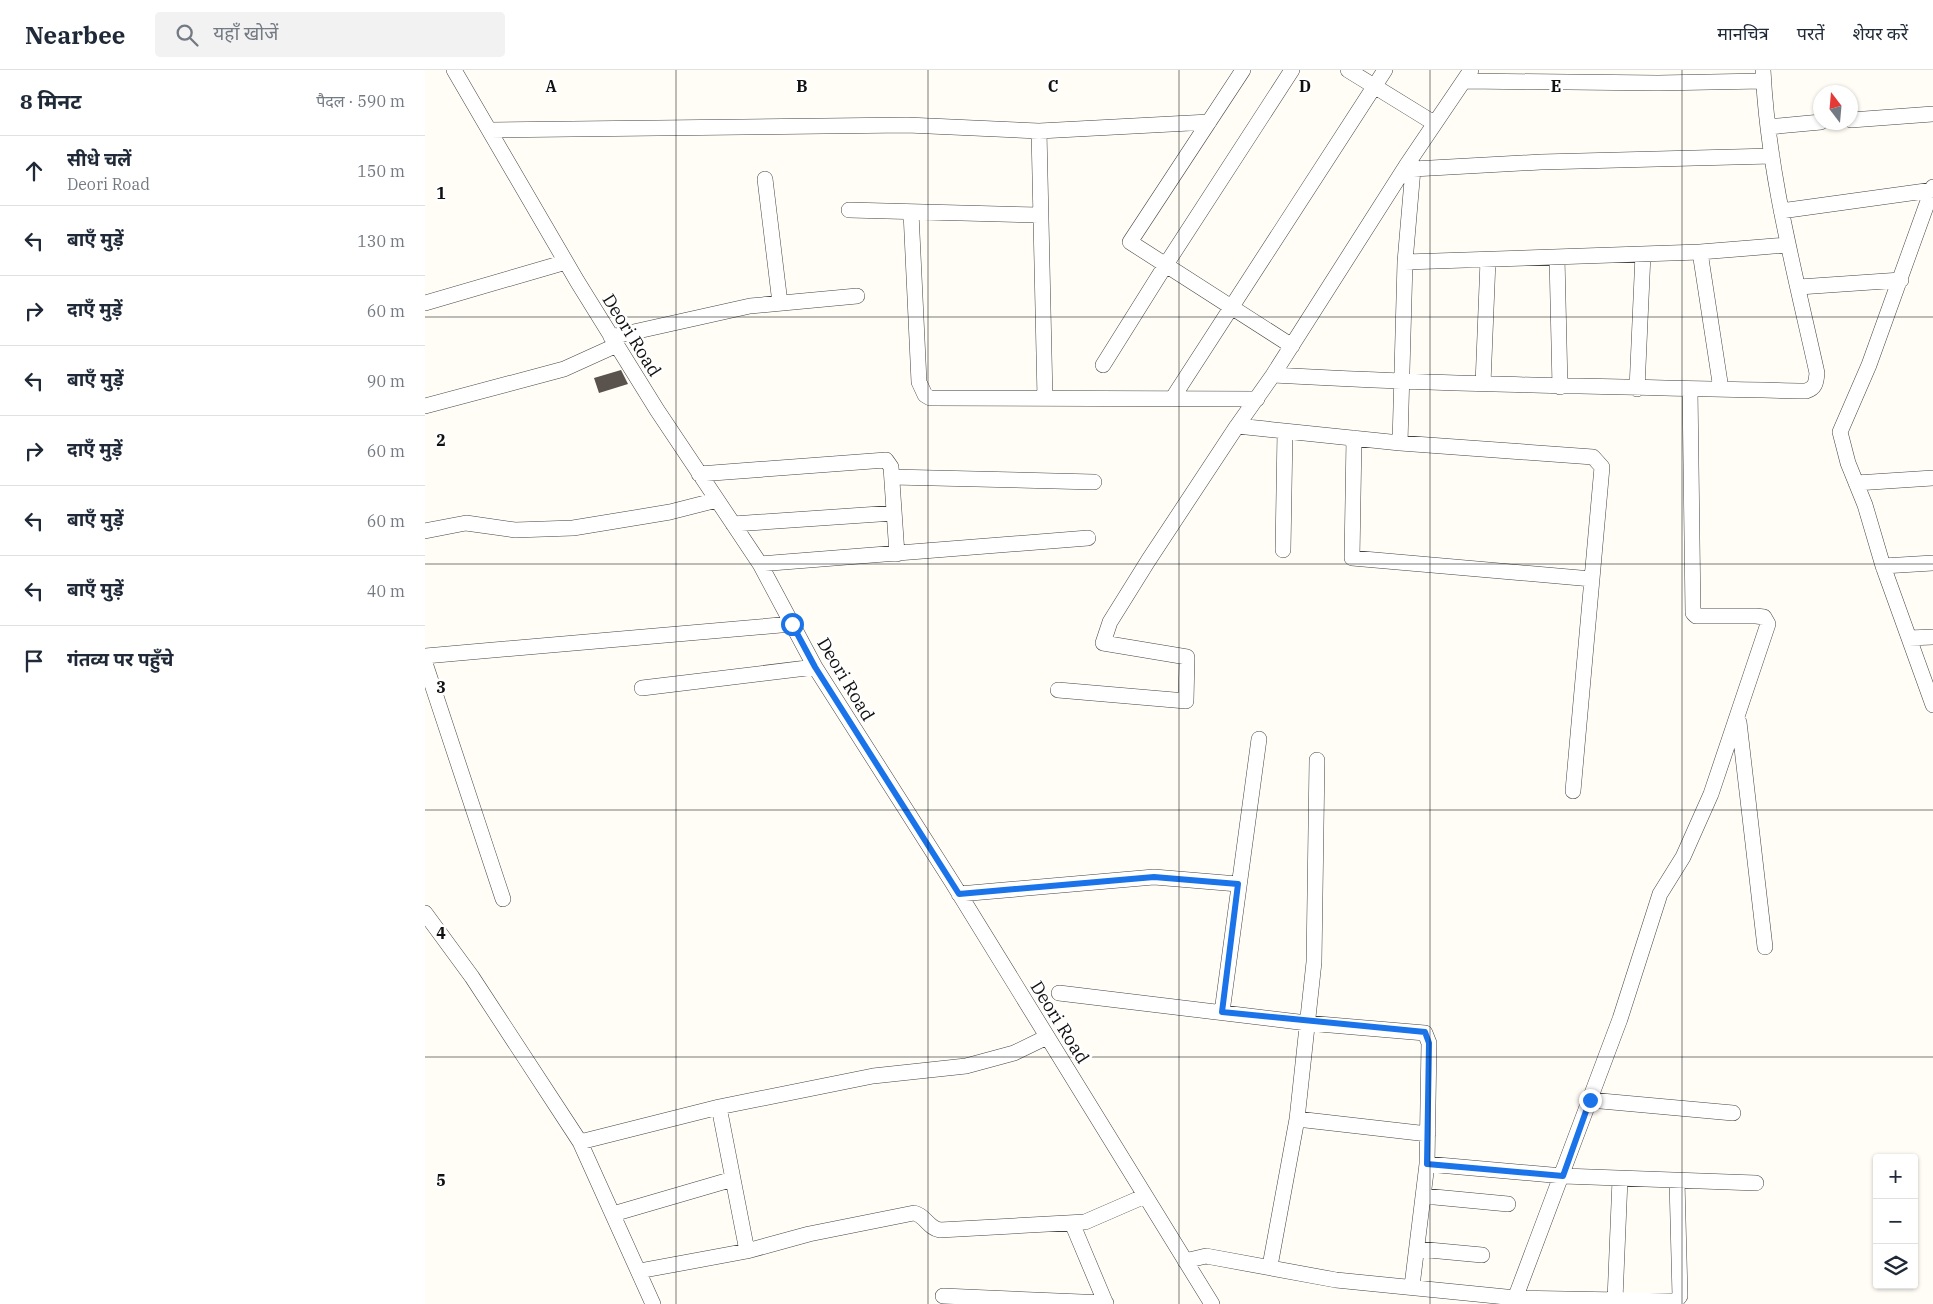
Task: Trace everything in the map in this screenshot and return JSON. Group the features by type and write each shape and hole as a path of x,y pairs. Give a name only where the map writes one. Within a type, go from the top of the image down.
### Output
{"street":[{"name":"Deori Road","path":"454,70 614,341 699,474 760,564 815,667 959,894 1212,1304"},
{"path":"1243,70 1130,240 1131,244 1292,346"},
{"path":"1103,365 1292,70"},
{"path":"1348,70 1435,123"},
{"path":"1172,399 1385,70"},
{"path":"1058,690 1186,701 1187,657 1103,643 1110,622 1148,561 1409,168 1435,123 1467,75 1658,83 1763,75 1772,156 1787,245 1799,287 1817,373 1816,383 1812,389 1806,391 1560,387 1401,382 1273,375"},
{"path":"1858,119 1933,114"},
{"path":"490,130 907,125 1039,131 1209,122"},
{"path":"1768,127 1813,123"},
{"path":"1039,131 1039,215 1045,398"},
{"path":"1409,168 1541,162 1772,156"},
{"path":"1400,443 1409,168"},
{"path":"765,179 780,303"},
{"path":"1781,210 1933,189 1901,280 1841,432 1848,463 1933,705"},
{"path":"849,210 1039,215"},
{"path":"911,212 919,382 925,395 929,398 1257,398"},
{"path":"1405,262 1700,252 1787,245"},
{"path":"1700,252 1721,389"},
{"path":"1637,389 1643,254"},
{"path":"1557,257 1560,387"},
{"path":"1483,384 1488,260"},
{"path":"425,303 566,262"},
{"path":"1799,287 1901,280"},
{"path":"425,406 564,369 614,341 750,306 857,296"},
{"path":"1515,1301 1563,1176 1641,956 1660,894 1683,857 1704,812 1738,718 1768,620 1764,617 1756,616 1696,616 1693,613 1691,389"},
{"path":"1237,426 1400,443 1593,457 1598,461 1602,468 1573,791"},
{"path":"1283,550 1285,432"},
{"path":"1354,438 1352,558 1592,579"},
{"path":"699,474 884,459 891,467 897,554"},
{"path":"892,477 1093,482"},
{"path":"1856,483 1933,478"},
{"path":"425,531 467,523 515,530 573,528 670,512 717,500"},
{"path":"733,524 894,513"},
{"path":"760,564 1088,538"},
{"path":"1883,566 1933,564"},
{"path":"425,656 792,624"},
{"path":"1909,638 1933,637"},
{"path":"425,663 503,898"},
{"path":"642,688 815,667"},
{"path":"1738,718 1765,947"},
{"path":"1222,1012 1259,739"},
{"path":"1270,1266 1297,1119 1314,962 1317,760"},
{"path":"959,894 1154,877 1238,884"},
{"path":"425,913 473,977 580,1142 653,1304"},
{"path":"1059,993 1307,1022 1425,1032 1429,1043 1427,1164 1418,1250 1412,1286"},
{"path":"580,1142 719,1107 873,1076 966,1066 1013,1053 1047,1037"},
{"path":"1590,1100 1733,1112"},
{"path":"719,1107 747,1251"},
{"path":"1297,1119 1428,1134"},
{"path":"1427,1164 1563,1176 1756,1183"},
{"path":"613,1214 733,1178"},
{"path":"1615,1300 1619,1178"},
{"path":"1185,1261 1206,1256 1270,1266 1336,1280 1412,1286 1515,1301 1615,1300 1671,1302 1679,1300 1677,1181"},
{"path":"639,1271 747,1251 809,1234 914,1213 921,1215 929,1225 940,1230 1072,1223 1085,1222 1145,1196"},
{"path":"1424,1196 1508,1204"},
{"path":"943,1296 1106,1304 1072,1223"},
{"path":"1418,1250 1482,1256"}],"building":[{"path":"621,370 628,384 599,393 594,378"}],"route":[{"path":"792,624 815,667 959,894 1154,877 1238,884 1222,1012 1307,1022 1425,1032 1429,1043 1427,1164 1563,1176 1590,1100"}]}
